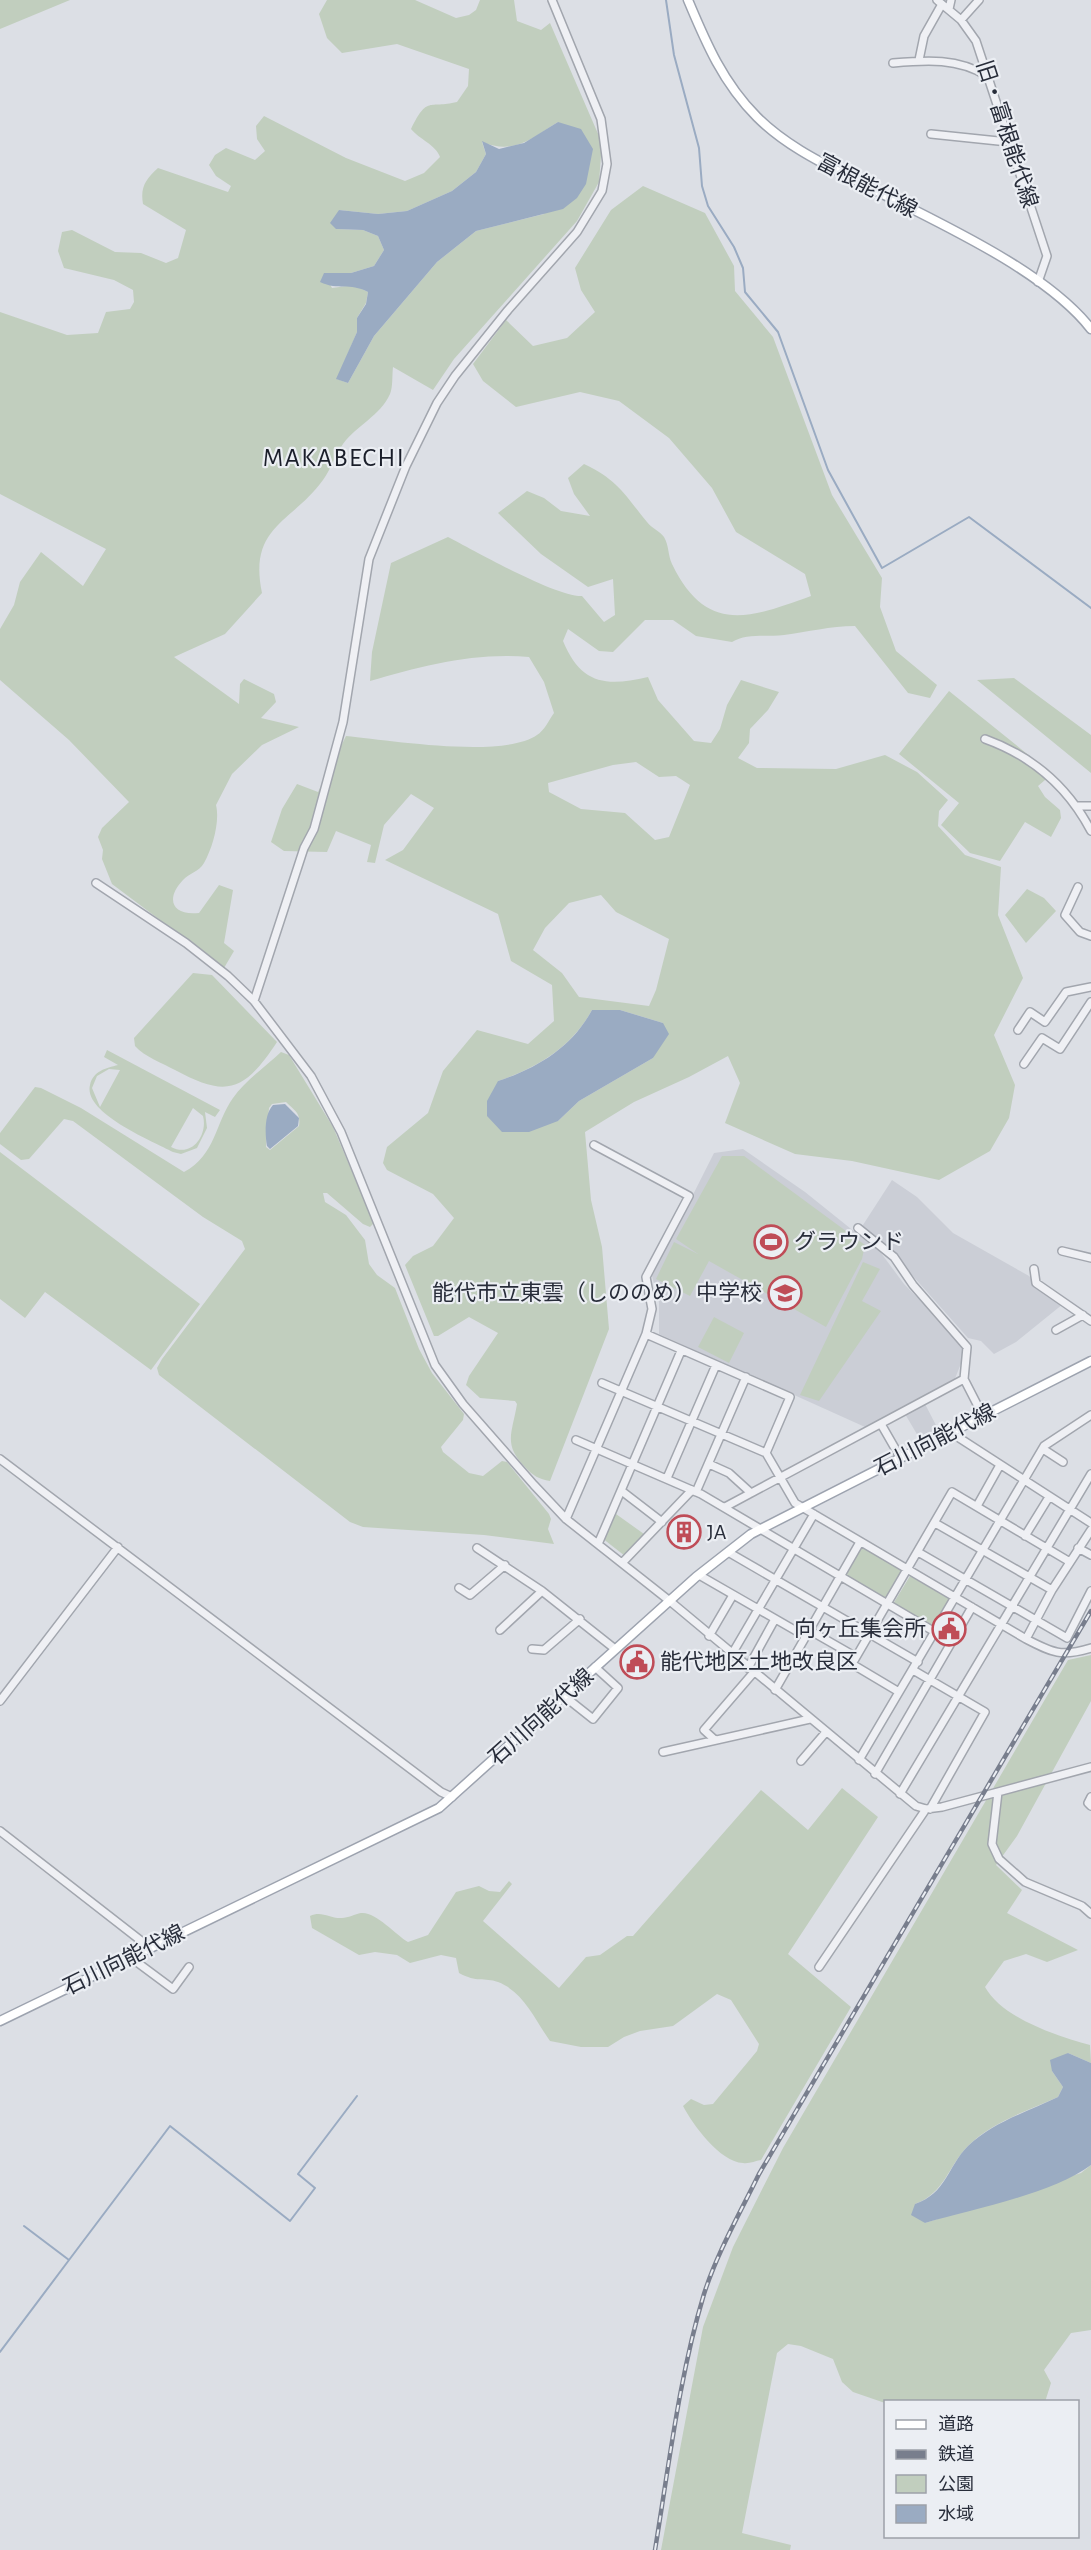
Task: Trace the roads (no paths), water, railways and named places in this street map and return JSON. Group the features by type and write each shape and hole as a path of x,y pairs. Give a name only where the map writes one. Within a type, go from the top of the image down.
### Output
{"main road":[{"name":"富根能代線","path":"688,0 714,61 729,84 758,118 777,135 818,162 986,249 1038,282 1077,311 1091,329"},
{"name":"石川向能代線","path":"0,2021 439,1808 699,1575 759,1529 1091,1361"}],"street":[{"path":"254,1001 304,848 314,829 343,722 369,559 406,466 437,403 455,376 508,310 577,232 602,191 607,164 601,119 552,0"},
{"path":"949,9 951,0"},
{"path":"961,20 979,0"},
{"path":"919,60 924,36 939,2"},
{"name":"旧・富根能代線","path":"939,2 961,20 976,41 1047,256 1038,282"},
{"path":"893,63 919,60 960,63 987,76"},
{"path":"931,134 1008,142"},
{"path":"985,739 1003,745 1052,777 1078,807 1091,831"},
{"path":"1078,807 1091,806"},
{"path":"96,883 186,943 228,976 254,1001 311,1076 341,1132 435,1365 463,1404 566,1519 671,1602 709,1636 916,1806 928,1809 1091,1767"},
{"path":"1078,887 1065,915 1080,932 1091,936"},
{"path":"1018,1030 1030,1012 1045,1022 1066,992 1091,987"},
{"path":"1024,1064 1042,1038 1060,1049 1091,1002"},
{"path":"566,1519 646,1334 652,1309 646,1277 688,1196 594,1145"},
{"path":"858,1228 894,1257 913,1285 967,1347 964,1378 983,1416"},
{"path":"1062,1251 1091,1258"},
{"path":"1034,1269 1036,1283 1091,1321"},
{"path":"1056,1330 1083,1315"},
{"path":"646,1334 790,1396 766,1454"},
{"path":"598,1544 623,1492 681,1351"},
{"path":"668,1478 716,1365"},
{"path":"622,1563 694,1491 709,1464 746,1377"},
{"path":"724,1507 964,1378"},
{"path":"602,1383 766,1454 795,1503 1026,1639 1054,1654 1075,1653 1091,1648"},
{"path":"859,1760 1043,1449 1056,1436 1091,1415"},
{"path":"881,1424 900,1457"},
{"path":"950,1432 1091,1523"},
{"path":"576,1440 668,1478 724,1507 935,1632"},
{"path":"1043,1449 1063,1462"},
{"path":"0,1459 441,1792 452,1797"},
{"path":"709,1464 729,1473 751,1493"},
{"path":"977,1506 1000,1465"},
{"path":"900,1794 1091,1474"},
{"path":"623,1492 662,1522"},
{"path":"852,1664 952,1492 1070,1562"},
{"path":"1026,1536 1049,1497"},
{"path":"732,1654 814,1514"},
{"path":"935,1523 1052,1590"},
{"path":"1026,1639 1052,1590 1091,1530"},
{"path":"775,1690 860,1542"},
{"path":"0,1701 118,1547"},
{"path":"477,1548 542,1591 615,1649"},
{"path":"1078,1548 1091,1555"},
{"path":"728,1552 918,1662"},
{"path":"918,1552 1067,1638 1091,1592"},
{"path":"459,1588 470,1595 505,1565"},
{"path":"699,1575 776,1619 851,1654 852,1664"},
{"path":"500,1630 542,1591"},
{"path":"709,1636 733,1595"},
{"path":"875,1774 972,1607"},
{"path":"532,1649 544,1650 580,1619"},
{"path":"715,1740 704,1730 751,1670 776,1619"},
{"path":"852,1664 900,1692"},
{"path":"564,1696 593,1719 618,1688 595,1667"},
{"path":"819,1967 928,1809 985,1712 913,1670"},
{"path":"663,1752 810,1719"},
{"path":"801,1761 826,1732"},
{"path":"998,1792 992,1844 999,1859 1024,1882 1082,1906 1091,1914"},
{"path":"1091,1797 1088,1803 1091,1806"},
{"path":"0,1832 150,1947"},
{"path":"130,1957 173,1989 189,1967"}],"water":[{"path":"558,122 581,129 593,149 586,184 577,198 563,209 476,231 437,262 374,336 348,383 336,379 357,332 357,318 366,304 368,292 355,287 333,286 320,282 324,273 351,273 374,266 384,250 378,236 363,230 336,229 330,223 339,210 378,214 407,211 452,191 476,172 486,154 482,141 499,149 524,143"},
{"path":"592,1010 620,1010 663,1023 669,1034 653,1058 579,1101 558,1121 529,1132 502,1132 487,1116 487,1101 498,1081 540,1063 564,1045 584,1023"},
{"path":"285,1104 299,1118 298,1126 270,1149 267,1146 266,1136 268,1114 273,1105"},
{"path":"1068,2053 1091,2063 1091,2165 1055,2184 988,2206 925,2223 911,2215 915,2204 934,2193 946,2179 968,2146 999,2124 1058,2097 1063,2087 1052,2071 1050,2060"}],"waterway":[{"path":"666,0 674,55 699,148 702,186 708,206 734,247 743,268 745,292 778,332 828,470 882,568 969,517 1091,608"},
{"path":"69,2260 170,2126 290,2221 315,2188 298,2174 357,2096"},
{"path":"0,2352 69,2260 24,2226"}],"railway":[{"path":"655,2550 675,2421 695,2325 709,2279 722,2248 759,2174 1091,1611"}],"place":[{"name":"グラウンド","path":"771,1242"},
{"name":"能代市立東雲（しののめ）中学校","path":"785,1293"},
{"name":"JA","path":"684,1532"},
{"name":"向ヶ丘集会所","path":"949,1629"},
{"name":"能代地区土地改良区","path":"637,1662"}],"district":[{"name":"MAKABECHI","path":"334,458"}]}
